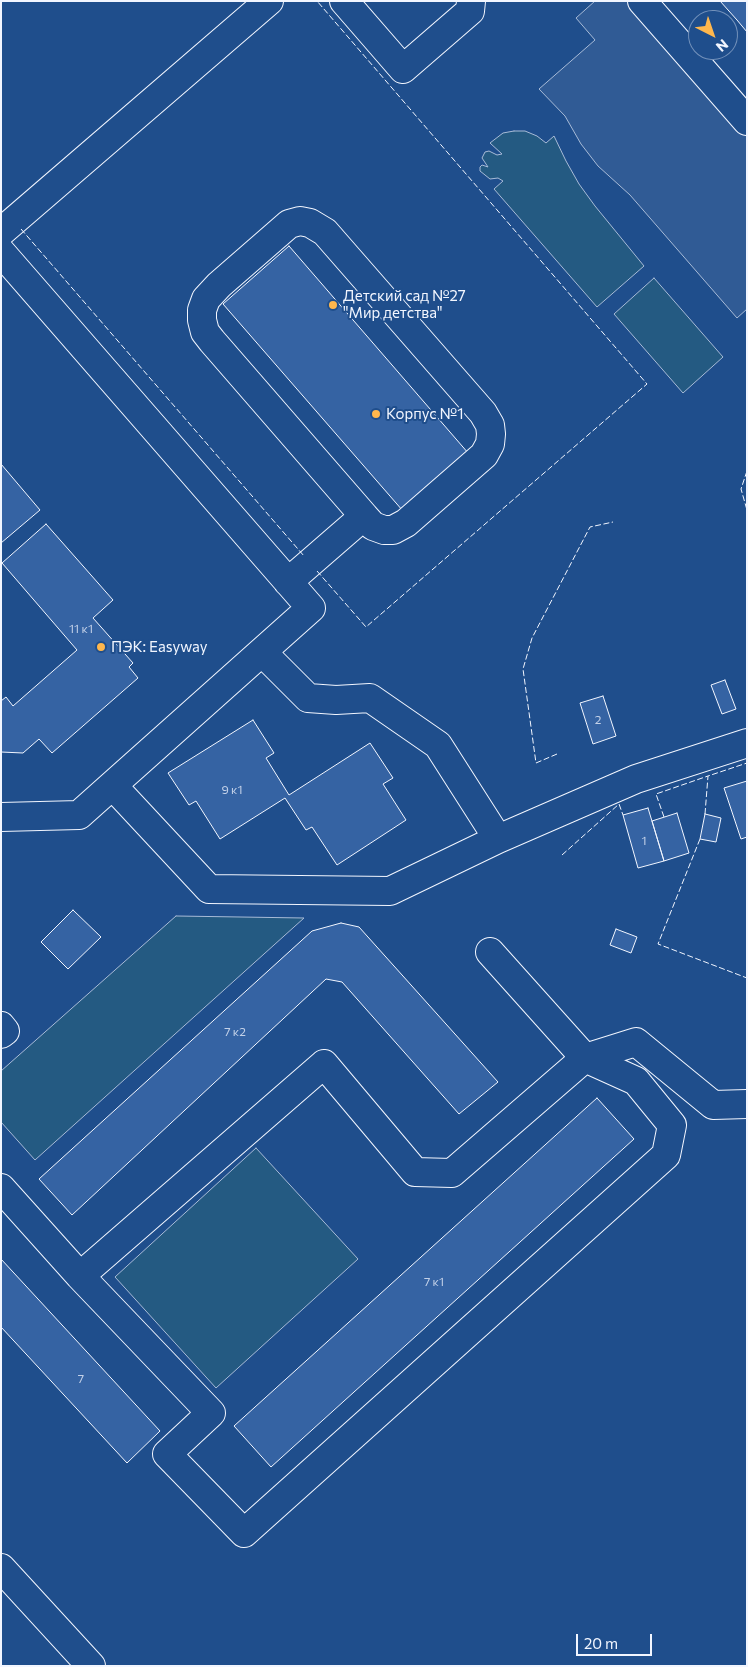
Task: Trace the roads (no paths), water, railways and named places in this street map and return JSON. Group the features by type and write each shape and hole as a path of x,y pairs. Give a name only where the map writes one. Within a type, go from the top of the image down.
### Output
{"street":[{"path":"1,232 269,1"},
{"path":"344,1 403,69 470,11 471,1"},
{"path":"642,1 747,121"},
{"path":"300,221 310,223 325,232 483,414 490,425 490,444 484,455 406,523 393,530 384,530 373,526 364,516 212,341 205,332 202,320 202,310 206,299 219,284 288,224 300,221"},
{"path":"1,252 311,608 79,815 1,817"},
{"path":"288,582 364,516"},
{"path":"262,652 308,698 336,700 370,698 438,745 498,839"},
{"path":"113,786 209,890 390,891 498,839 636,779 747,743"},
{"path":"1,1188 80,1276 211,1412 167,1454 244,1534 666,1155 672,1125 636,1081 585,1058 490,952"},
{"path":"1,1026 5,1031 1,1034"},
{"path":"80,1276 324,1064 415,1172 452,1173 585,1058 636,1042 713,1105 747,1104"},
{"path":"1,1568 91,1666"}],"place":[{"name":"Детский сад №27 \"Мир детства\"","path":"333,305"},
{"name":"Корпус №1","path":"376,414"},
{"name":"ПЭК: Easyway","path":"101,647"}]}
